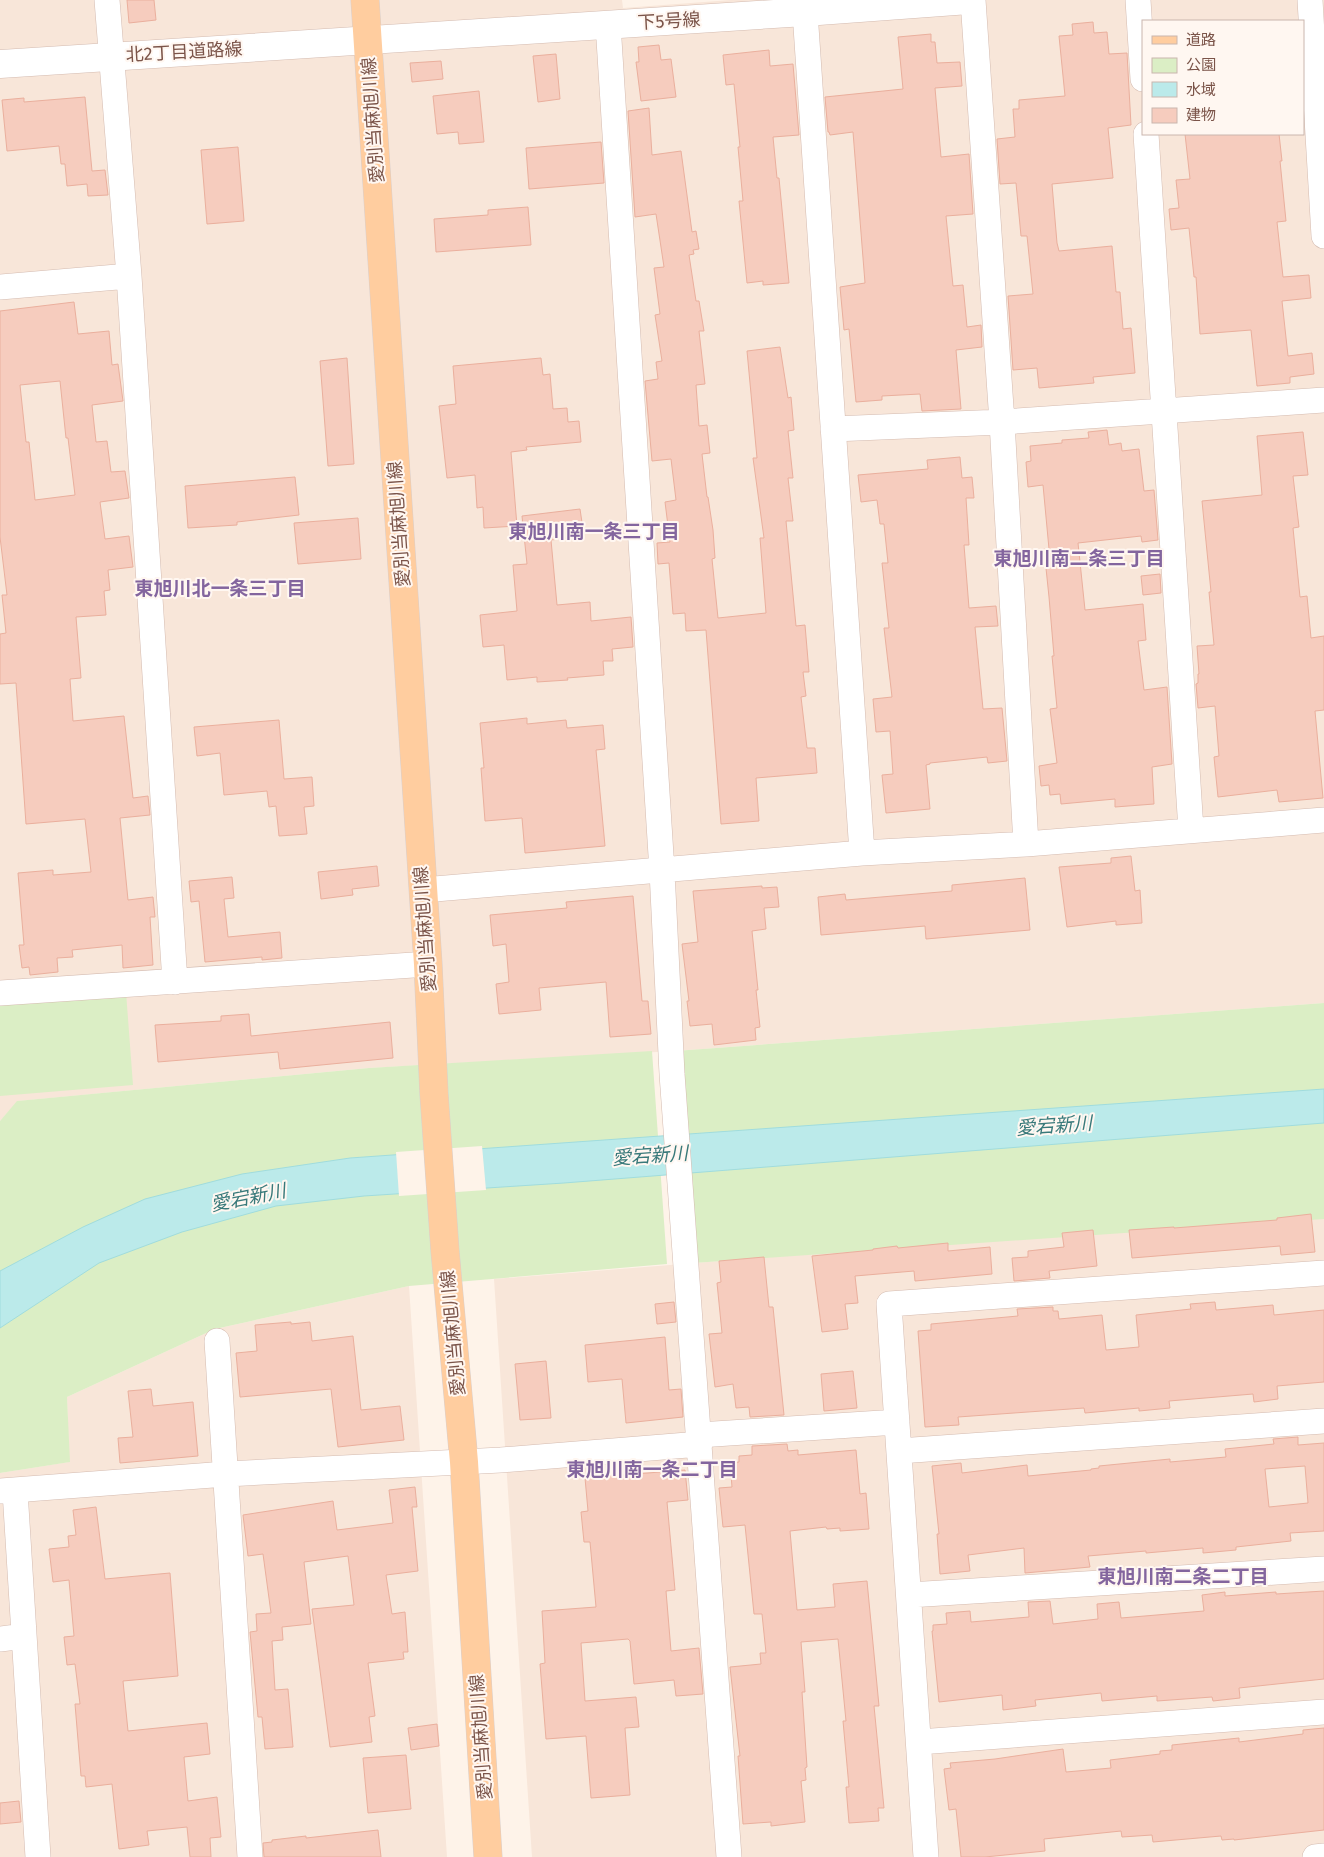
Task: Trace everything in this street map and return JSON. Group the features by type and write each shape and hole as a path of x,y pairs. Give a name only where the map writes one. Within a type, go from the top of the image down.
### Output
{"main road":[{"name":"愛別当麻旭川線","path":"365,0 428,964 434,1094 445,1252 464,1462 488,1857"}],"street":[{"path":"107,0 129,276 175,982"},
{"path":"971,0 1002,422 1026,844"},
{"name":"下5号線","path":"368,40 971,0"},
{"path":"1138,0 1142,63"},
{"path":"1310,0 1324,236"},
{"path":"805,12 862,853"},
{"path":"608,24 662,871 672,1074 729,1857"},
{"name":"北2丁目道路線","path":"0,64 368,40"},
{"path":"1146,135 1191,830"},
{"path":"0,287 129,276"},
{"path":"833,429 1002,422 1324,400"},
{"path":"423,890 862,853 1026,844 1324,820"},
{"path":"0,992 428,964"},
{"path":"926,1857 889,1304 1324,1273"},
{"path":"217,1341 250,1857"},
{"path":"899,1451 1324,1421"},
{"path":"38,1857 12,1637 8,1491 226,1474 464,1462 897,1422"},
{"path":"909,1595 1324,1569"},
{"path":"919,1742 1324,1712"},
{"path":"1315,1857 1324,1856"}],"shaded area":[{"path":"0,0 622,0 623,8 731,0 1324,0 1324,1003 675,1051 369,1068 18,1101 0,1121"},
{"path":"1324,1213 1324,1857 532,1857 494,1279"},
{"path":"409,1286 447,1857 0,1857 0,1473 69,1462 67,1397 215,1329"}],"green space":[{"path":"126,992 133,1085 0,1096 0,999"},
{"path":"1324,1003 1324,1219 694,1263 675,1051"},
{"path":"652,1051 667,1264 409,1286 215,1329 67,1397 70,1462 0,1473 0,1121 17,1101 369,1068"}],"water":[{"name":"愛宕新川","path":"1324,1089 1324,1123 564,1183 364,1196 276,1206 182,1232 99,1263 0,1328 0,1271 83,1227 145,1199 242,1174 350,1158"}],"pier":[{"path":"482,1146 486,1190 399,1196 396,1152"}],"building":[{"path":"127,0 154,0 156,20 129,23"},
{"path":"1093,22 1094,33 1107,32 1109,54 1127,53 1131,125 1108,128 1113,178 1052,184 1057,243 1059,251 1112,246 1116,292 1120,292 1123,329 1131,328 1135,373 1093,377 1094,383 1039,388 1037,368 1013,370 1008,296 1033,294 1027,236 1021,236 1016,183 1000,184 997,139 1015,137 1013,109 1019,109 1019,100 1065,96 1059,36 1073,35 1072,24"},
{"path":"931,34 931,42 935,42 937,63 960,62 962,86 935,88 941,157 969,154 973,214 946,216 953,286 963,285 967,327 981,325 982,347 956,350 961,409 922,411 920,394 882,396 882,400 856,402 849,329 844,330 840,287 865,283 853,132 830,135 828,132 825,97 903,89 898,37"},
{"path":"659,45 661,60 671,59 676,97 641,101 636,62 639,62 638,47"},
{"path":"769,50 770,66 793,64 799,135 773,137 789,283 763,285 763,281 747,283 739,201 743,201 734,84 726,85 723,55"},
{"path":"556,54 560,99 538,102 533,56"},
{"path":"441,61 443,79 412,82 410,63"},
{"path":"479,91 484,142 459,144 458,132 437,134 433,96"},
{"path":"85,97 92,171 105,170 108,195 88,196 87,184 67,186 65,164 61,164 59,146 7,151 2,100 24,98 24,102"},
{"path":"649,108 652,155 681,151 692,232 696,231 699,249 693,250 694,254 689,255 696,301 699,301 704,331 699,331 705,384 696,385 699,426 707,425 710,453 702,454 713,530 715,558 712,559 718,618 766,613 760,538 764,538 753,458 757,458 747,351 780,347 788,398 791,397 794,430 788,431 793,478 788,478 793,521 786,521 796,626 805,625 809,672 803,672 806,696 801,697 807,748 815,748 817,773 756,778 759,821 721,824 706,630 686,631 685,613 673,614 669,563 658,564 657,543 670,542 665,502 676,500 671,459 652,461 645,381 658,379 656,362 662,361 655,315 660,314 654,268 664,267 656,214 635,217 628,111"},
{"path":"1185,135 1279,135 1286,221 1277,222 1283,277 1309,275 1311,298 1282,301 1288,356 1312,353 1314,374 1290,377 1290,383 1257,386 1251,330 1200,334 1196,277 1194,277 1189,228 1171,230 1169,209 1179,208 1176,180 1190,179"},
{"path":"601,142 604,183 529,189 526,148"},
{"path":"238,147 244,221 207,224 201,150"},
{"path":"528,207 531,245 436,252 434,219 488,215 488,210"},
{"path":"74,302 78,334 109,331 112,365 118,364 123,401 92,405 96,442 107,441 111,472 125,471 129,498 100,502 105,539 129,536 133,567 108,570 110,590 104,591 106,615 76,617 81,678 70,679 73,721 124,716 133,798 148,796 150,815 120,818 128,900 153,897 155,917 150,917 153,965 123,968 122,945 72,950 73,957 57,958 58,972 30,975 29,967 22,968 19,945 24,945 18,873 53,870 53,875 91,872 85,819 26,824 16,683 0,684 0,634 6,633 2,595 7,595 0,537 0,311","holes":["60,381 66,438 68,438 75,495 35,500 29,442 26,442 20,385"]},
{"path":"347,358 354,464 328,466 320,361"},
{"path":"541,358 543,375 550,374 553,409 567,408 568,422 579,421 581,442 526,447 527,450 511,452 517,526 484,528 483,507 477,508 475,475 447,478 439,406 456,404 453,366"},
{"path":"1107,430 1109,445 1121,443 1122,451 1139,449 1144,491 1154,490 1158,540 1142,542 1141,536 1078,543 1085,610 1143,604 1146,640 1138,641 1144,690 1167,687 1172,764 1152,767 1154,804 1115,807 1115,799 1061,804 1060,794 1050,795 1049,785 1041,786 1039,766 1057,763 1050,709 1057,708 1044,549 1049,549 1043,485 1028,487 1026,462 1031,461 1030,446 1062,443 1062,440 1089,438 1088,432"},
{"path":"1303,432 1308,475 1293,476 1299,527 1293,528 1300,597 1307,596 1311,638 1324,636 1324,710 1315,711 1323,798 1279,802 1277,790 1218,797 1214,757 1219,756 1215,706 1198,708 1196,684 1198,683 1199,674 1197,646 1214,645 1202,501 1262,495 1257,436"},
{"path":"960,457 962,478 972,477 974,498 966,498 969,545 964,545 969,608 996,606 998,626 975,627 983,709 1002,708 1007,761 988,763 987,757 930,763 926,765 930,809 886,813 882,775 893,774 890,731 876,732 873,699 892,697 884,628 889,628 882,563 888,563 884,524 880,524 877,500 861,502 858,475 928,469 927,460"},
{"path":"295,477 299,515 237,522 237,525 188,528 185,486"},
{"path":"580,509 584,536 551,540 557,605 590,602 591,621 631,617 633,647 612,649 613,661 603,661 604,675 537,682 537,677 507,680 504,645 483,647 480,615 517,611 513,565 527,564 522,516"},
{"path":"358,518 361,559 298,564 294,523"},
{"path":"1160,574 1161,593 1143,595 1141,576"},
{"path":"527,718 527,724 566,720 567,728 603,725 605,749 596,750 605,846 525,853 522,818 485,821 481,768 484,768 480,723"},
{"path":"279,720 284,779 312,777 314,806 304,807 307,834 279,836 276,806 269,807 267,791 224,795 220,753 197,756 194,727"},
{"path":"1131,856 1135,891 1140,890 1142,923 1116,925 1116,921 1067,927 1059,867 1111,863 1111,858"},
{"path":"377,866 379,886 352,889 353,895 321,899 318,872"},
{"path":"232,877 234,898 224,899 228,937 280,932 282,958 262,960 262,957 205,962 199,901 191,902 189,881"},
{"path":"1025,878 1030,930 926,939 925,926 821,935 818,897 845,894 846,900 952,891 952,885"},
{"path":"762,886 762,888 777,887 779,907 764,908 766,929 752,931 760,1027 755,1028 756,1040 714,1045 712,1024 690,1026 682,944 698,942 693,891"},
{"path":"633,896 642,1001 648,1001 651,1034 610,1037 606,982 539,988 541,1010 499,1014 496,984 509,982 506,944 493,946 490,915 567,908 566,902"},
{"path":"249,1014 251,1036 390,1022 393,1058 280,1069 278,1052 158,1062 155,1025 221,1021 221,1016"},
{"path":"1311,1214 1315,1252 1281,1255 1280,1246 1132,1258 1129,1230 1277,1220 1277,1218"},
{"path":"1093,1230 1097,1266 1049,1271 1050,1278 1014,1281 1012,1258 1028,1257 1028,1251 1064,1247 1062,1233"},
{"path":"948,1243 948,1251 990,1247 992,1274 915,1281 914,1271 855,1276 858,1303 845,1304 848,1329 822,1332 812,1256 897,1246 898,1248"},
{"path":"764,1257 769,1307 773,1307 784,1415 750,1417 749,1407 736,1408 733,1384 715,1387 709,1334 722,1333 717,1283 721,1282 719,1261"},
{"path":"674,1302 676,1322 657,1324 655,1304"},
{"path":"1215,1302 1216,1310 1273,1305 1274,1315 1324,1310 1324,1382 1277,1386 1278,1399 1254,1402 1253,1394 1169,1401 1170,1408 1139,1411 1139,1408 1085,1413 1084,1408 958,1417 959,1425 925,1427 918,1331 931,1330 931,1324 1018,1316 1017,1309 1053,1307 1053,1311 1058,1311 1059,1319 1102,1315 1106,1350 1139,1347 1136,1315 1191,1309 1190,1304"},
{"path":"291,1322 291,1324 310,1322 312,1341 353,1336 361,1410 400,1406 404,1440 338,1447 331,1389 240,1397 236,1353 257,1351 255,1325"},
{"path":"665,1337 669,1390 681,1389 683,1417 626,1423 622,1379 588,1382 585,1345"},
{"path":"546,1361 551,1418 520,1420 515,1364"},
{"path":"853,1371 857,1408 824,1411 821,1374"},
{"path":"151,1389 153,1406 193,1402 198,1456 120,1463 118,1438 133,1437 128,1391"},
{"path":"1298,1437 1298,1445 1324,1443 1324,1531 1290,1533 1291,1541 1236,1547 1236,1550 1203,1553 1203,1548 1088,1556 1090,1567 1025,1573 1024,1548 968,1555 970,1571 940,1574 937,1534 939,1534 932,1466 961,1463 962,1473 1027,1465 1028,1476 1091,1470 1099,1468 1099,1466 1170,1459 1170,1462 1226,1457 1225,1449 1274,1444 1273,1439","holes":["1305,1466 1308,1503 1269,1507 1265,1469"]},
{"path":"787,1444 788,1451 798,1450 798,1455 856,1450 860,1494 866,1493 869,1529 840,1531 840,1528 827,1529 826,1527 790,1531 797,1610 835,1607 833,1584 867,1581 879,1706 874,1706 884,1808 878,1808 879,1821 849,1823 846,1787 849,1787 843,1721 846,1721 838,1639 801,1642 805,1692 802,1692 807,1767 805,1768 806,1780 801,1781 805,1822 771,1826 771,1822 743,1824 738,1756 740,1756 730,1667 761,1664 760,1653 766,1653 762,1614 754,1614 745,1525 723,1527 719,1488 732,1487 730,1463 739,1462 739,1456 752,1455 752,1446"},
{"path":"685,1470 688,1500 667,1502 675,1590 666,1591 671,1651 699,1648 703,1694 676,1696 674,1680 634,1684 630,1641 628,1639 581,1643 585,1701 636,1697 639,1727 625,1728 630,1795 591,1798 586,1736 546,1739 540,1664 545,1663 542,1611 596,1607 590,1542 584,1542 581,1512 588,1511 585,1478"},
{"path":"415,1487 417,1507 412,1507 418,1571 386,1575 392,1614 405,1612 408,1652 403,1652 404,1659 368,1663 375,1716 369,1717 372,1742 330,1747 312,1609 354,1605 348,1556 304,1562 311,1624 282,1627 283,1640 272,1641 275,1690 288,1689 293,1747 265,1749 262,1717 258,1717 250,1632 257,1631 256,1614 271,1613 263,1554 248,1556 243,1515 333,1501 337,1530 393,1523 389,1490"},
{"path":"96,1507 105,1579 170,1573 178,1676 123,1681 128,1731 207,1723 210,1754 184,1757 188,1801 217,1797 221,1837 210,1838 211,1857 190,1857 187,1827 147,1831 149,1845 119,1849 112,1784 86,1787 85,1776 81,1776 75,1704 80,1704 75,1664 67,1665 64,1637 74,1636 69,1580 53,1582 49,1549 69,1547 68,1536 76,1535 73,1510"},
{"path":"1324,1591 1324,1679 1239,1688 1240,1698 1213,1701 1212,1697 1157,1701 1157,1696 1102,1701 1101,1693 1035,1700 1036,1706 1003,1710 1002,1695 939,1702 932,1631 933,1625 947,1624 946,1613 970,1611 971,1622 1029,1617 1028,1602 1050,1601 1053,1624 1098,1619 1097,1604 1119,1602 1121,1618 1204,1611 1202,1595 1225,1592 1225,1596"},
{"path":"437,1724 439,1746 411,1750 408,1728"},
{"path":"1324,1728 1324,1830 1234,1840 1222,1840 1221,1836 1153,1842 1152,1835 1122,1837 1121,1831 1044,1839 1045,1851 985,1857 961,1857 956,1809 949,1810 944,1769 951,1768 950,1763 995,1759 1063,1749 1066,1772 1111,1768 1110,1760 1160,1754 1160,1751 1172,1750 1172,1745 1239,1738 1239,1742 1303,1734 1303,1730"},
{"path":"406,1755 411,1809 368,1813 363,1758"},
{"path":"19,1801 21,1822 0,1824 0,1803"},
{"path":"378,1830 381,1857 264,1857 263,1843 272,1842 272,1840"}],"district":[{"name":"東旭川南一条三丁目","path":"594,531"},
{"name":"東旭川南二条三丁目","path":"1079,558"},
{"name":"東旭川北一条三丁目","path":"220,588"},
{"name":"東旭川南一条二丁目","path":"652,1469"},
{"name":"東旭川南二条二丁目","path":"1183,1576"}]}
